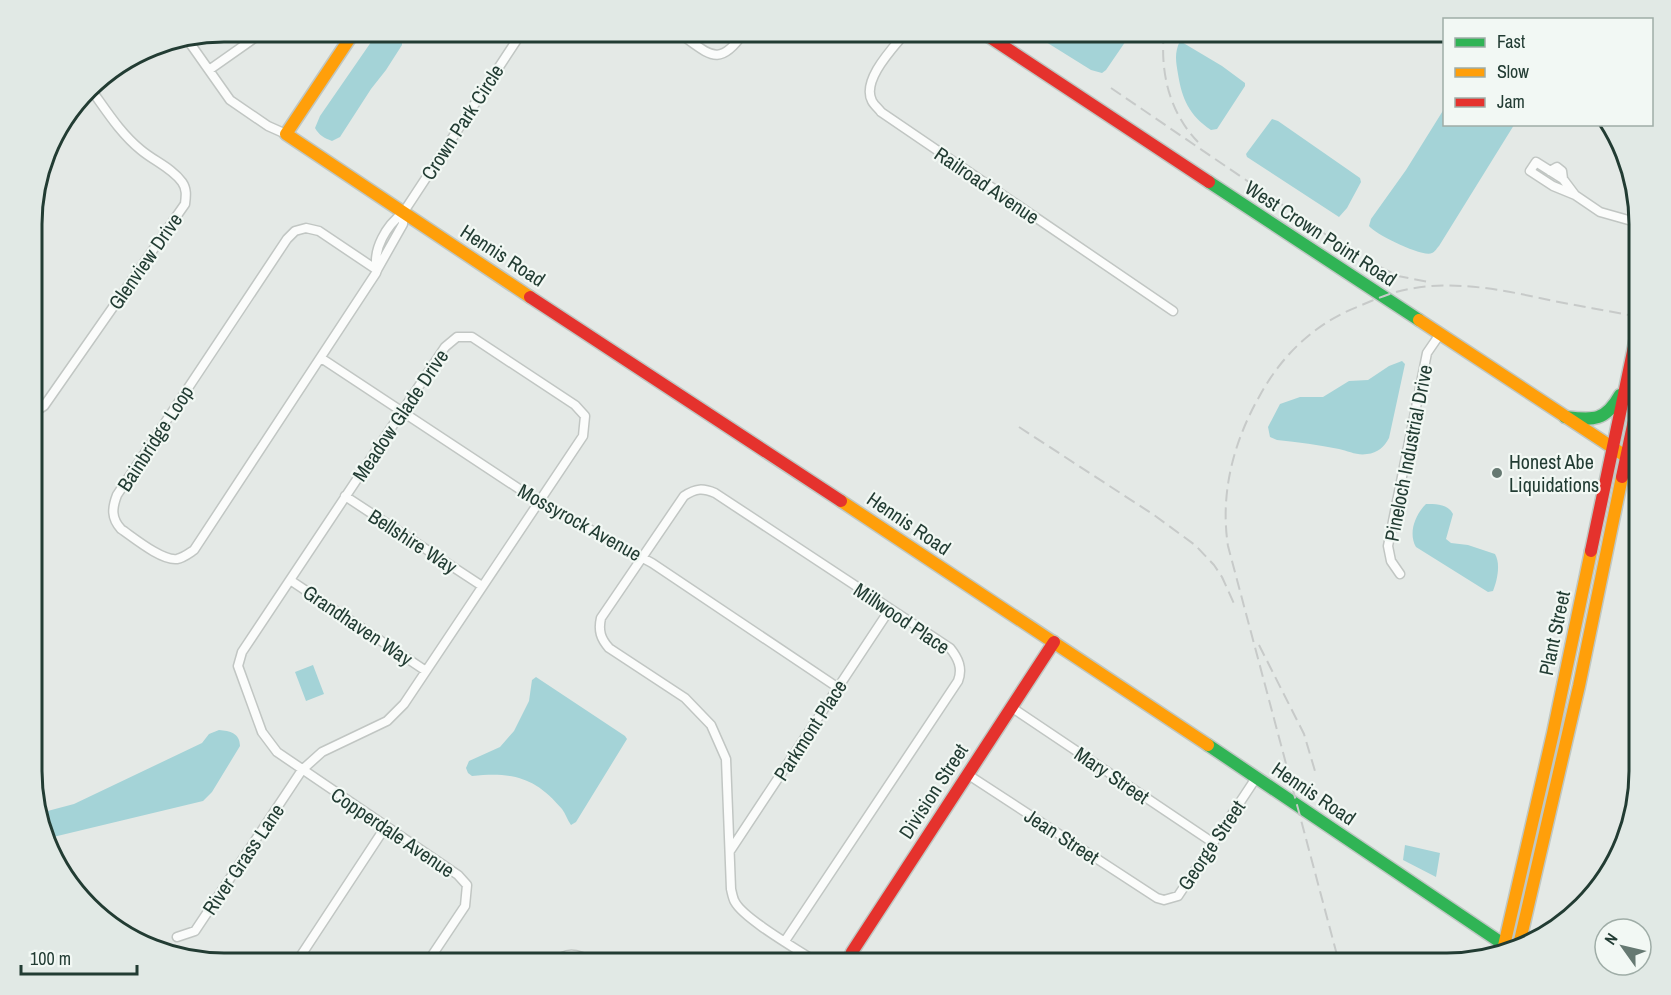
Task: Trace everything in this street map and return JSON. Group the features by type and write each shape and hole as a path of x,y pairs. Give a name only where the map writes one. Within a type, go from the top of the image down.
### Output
{"street":[{"path":"209,70 249,42"},
{"path":"192,45 230,100 268,126 286,134 347,42"},
{"name":"Crown Park Circle","path":"403,213 515,42"},
{"path":"693,42 717,55 725,54 737,42"},
{"name":"Railroad Avenue","path":"898,42 877,70 869,85 871,100 880,112 1173,311"},
{"name":"West Crown Point Road","path":"997,42 1629,458"},
{"name":"Glenview Drive","path":"42,407 185,204 184,185 177,176 141,151 125,135 96,95"},
{"name":"Hennis Road","path":"286,134 1054,642 1500,945"},
{"path":"1575,195 1563,179 1536,162 1530,171 1553,186 1575,195 1600,212 1629,220"},
{"name":"Bainbridge Loop","path":"377,270 319,231 312,229 295,231 287,239 117,495 113,505 113,517 117,524 165,558 184,557 194,550 375,276 377,270 375,261 380,243 394,219 403,213"},
{"name":"Pineloch Industrial Drive","path":"1400,574 1391,561 1388,546 1427,353 1440,334"},
{"name":"Meadow Glade Drive","path":"471,337 575,405 585,416 583,436 404,704 387,721 322,752 302,770 277,752 262,732 238,666 242,652 345,496 445,347 457,338 471,337"},
{"name":"Mossyrock Avenue","path":"321,358 538,502 642,557 837,687"},
{"name":"Plant Street","path":"1506,943 1629,372"},
{"path":"1565,417 1590,420 1604,417 1614,408 1628,377"},
{"name":"Plant Street","path":"1521,937 1588,645 1629,442"},
{"name":"Millwood Place","path":"642,557 684,496 695,489 707,489 950,648 957,657 961,674 785,941"},
{"name":"Bellshire Way","path":"345,496 482,586"},
{"path":"642,557 601,618 599,627 602,640 609,648 685,698 711,724 726,759 731,889 735,902 745,914 803,953"},
{"name":"Grandhaven Way","path":"290,580 426,671"},
{"name":"Parkmont Place","path":"729,852 890,609"},
{"name":"Division Street","path":"852,953 1054,642"},
{"path":"1562,756 1556,748 1567,692 1564,681"},
{"name":"Mary Street","path":"1011,707 1212,842"},
{"path":"1544,836 1539,828 1552,773 1545,766"},
{"name":"Copperdale Avenue","path":"302,770 458,875 467,885 468,896 465,906 434,953"},
{"name":"River Grass Lane","path":"177,937 195,931 302,770"},
{"name":"Jean Street","path":"967,774 1157,898"},
{"name":"George Street","path":"1157,898 1164,900 1178,896 1256,778"},
{"path":"303,953 386,826"}],"water":[{"path":"371,42 402,42 386,70 340,137 332,141 320,134 315,128 320,116"},
{"path":"1046,42 1125,42 1106,70 1102,73 1091,70"},
{"path":"1182,42 1245,83 1217,129 1211,130 1203,124 1184,99 1176,61 1177,50"},
{"path":"1443,111 1443,126 1513,126 1439,246 1427,254 1399,244 1369,226 1371,219 1406,170"},
{"path":"1272,119 1360,178 1361,182 1347,208 1339,217 1247,157 1246,154"},
{"path":"1402,361 1405,364 1389,438 1377,451 1360,454 1270,437 1268,427 1280,404 1300,397 1323,397 1349,381 1368,380 1389,366"},
{"path":"1426,504 1445,506 1453,514 1446,539 1451,543 1468,545 1495,554 1498,567 1493,591 1488,592 1416,547 1413,536 1414,524"},
{"path":"313,665 324,694 306,701 295,672"},
{"path":"536,677 627,739 576,822 571,825 552,798 532,783 511,776 472,776 466,768 469,761 500,747 514,731 529,701 532,680"},
{"path":"219,730 230,732 236,735 240,746 212,792 203,801 55,837 47,811 74,804 202,743 209,734"},
{"path":"1405,845 1440,853 1436,877 1403,860"}],"railway":[{"path":"1163,42 1165,76 1173,105 1198,142"},
{"path":"1111,88 1353,253 1398,276 1429,282"},
{"path":"1336,953 1228,546 1227,488 1236,451 1250,414 1278,368 1288,355 1313,332 1341,314 1402,290 1426,286 1479,287 1629,315"},
{"path":"1019,427 1154,515 1195,545 1222,577 1236,608"},
{"path":"1259,645 1304,734 1315,771"}],"traffic: fast":[{"path":"1209,182 1419,320"},
{"path":"1565,417 1583,419 1603,415 1620,395"},
{"path":"1208,745 1503,944"}],"traffic: slow":[{"path":"347,42 286,134 530,297"},
{"path":"1419,320 1629,458"},
{"path":"1521,937 1579,686 1622,477"},
{"path":"841,501 1208,745"},
{"path":"1505,943 1553,733 1591,551"}],"traffic: jam":[{"path":"997,42 1209,182"},
{"path":"530,297 841,501"},
{"path":"1591,551 1629,370"},
{"path":"1622,477 1629,444"},
{"path":"852,953 1054,642"}],"place":[{"name":"Honest Abe Liquidations","path":"1497,473"}]}
